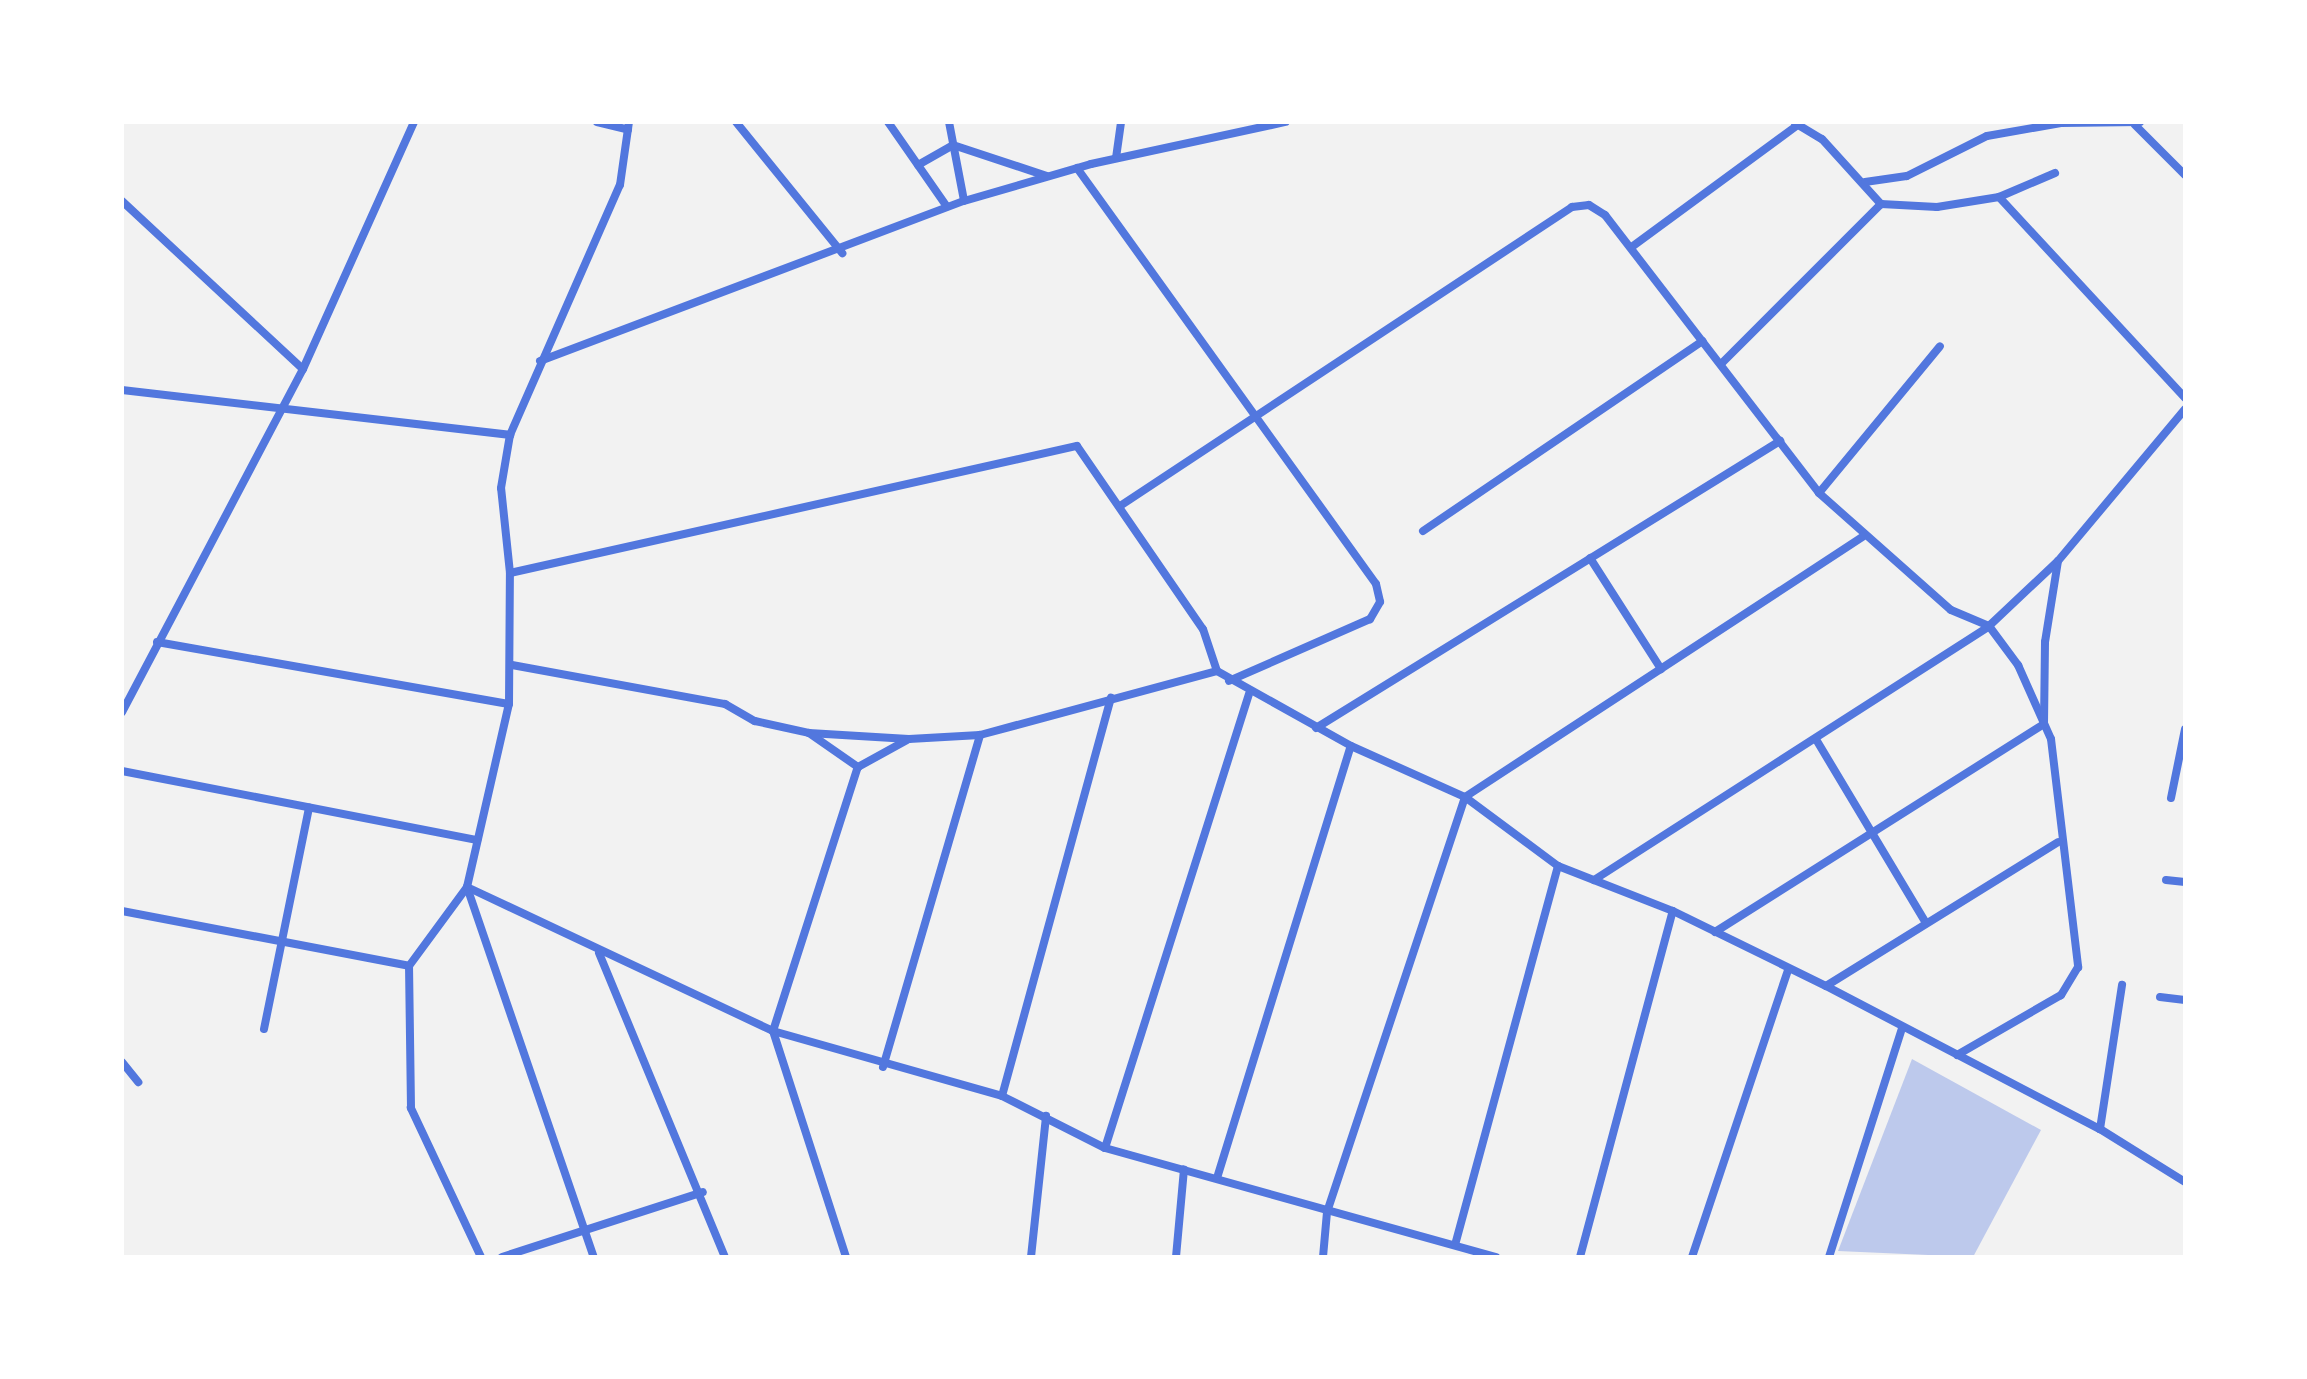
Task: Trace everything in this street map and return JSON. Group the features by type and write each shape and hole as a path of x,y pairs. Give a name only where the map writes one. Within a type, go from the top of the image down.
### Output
{"street":[{"path":"122,712 285,406 414,122"},
{"path":"481,1257 411,1108 409,966 467,887 509,704 512,665 510,573 501,488 510,435 620,185 629,126 597,122"},
{"path":"736,122 842,253"},
{"path":"888,122 947,207"},
{"path":"949,122 964,201"},
{"path":"1116,158 1121,122"},
{"path":"1232,135 1234,122"},
{"path":"540,361 842,253 964,201 1116,158 1286,122"},
{"path":"1633,246 1796,123 1865,182 1881,204"},
{"path":"1865,182 1907,176 1987,136 2061,123 2138,124 2185,175"},
{"path":"918,165 953,145 1048,176"},
{"path":"1077,168 1257,413 1376,584 1380,602 1370,619 1229,681"},
{"path":"1722,363 1881,204 1937,207 1999,197 2055,173"},
{"path":"1999,197 2185,398"},
{"path":"122,201 303,369"},
{"path":"1120,506 1572,207 1589,205 1633,246 1819,493 1863,537 1951,610 1989,626 2018,665 2044,724 2063,803 2058,842 2078,967 2072,984 1957,1055"},
{"path":"1423,531 1703,341"},
{"path":"1819,493 1940,346"},
{"path":"122,390 285,406 510,435"},
{"path":"1594,880 1817,741 1989,626 2058,561 2185,409"},
{"path":"1316,728 1780,441"},
{"path":"510,573 1077,446 1203,629 1217,671 1229,681 1351,746 1465,797 1558,866 1673,911 1826,986 2100,1129 2185,1182"},
{"path":"1323,1257 1327,1212 1465,797 1863,537"},
{"path":"1590,558 1661,669"},
{"path":"2044,724 2045,642 2058,561"},
{"path":"157,642 509,704"},
{"path":"512,665 725,704 755,721 809,733 909,739 980,735 1217,671"},
{"path":"1105,1148 1249,693"},
{"path":"1002,1096 1111,698"},
{"path":"1715,932 1870,830 2044,724"},
{"path":"2171,798 2182,760 2185,729"},
{"path":"809,733 858,767"},
{"path":"883,1067 980,735"},
{"path":"846,1257 773,1031 858,767 909,739"},
{"path":"1817,741 1926,923"},
{"path":"1217,1178 1351,746"},
{"path":"122,771 477,840"},
{"path":"264,1029 285,945 309,808"},
{"path":"1826,986 2058,842"},
{"path":"1455,1245 1558,866"},
{"path":"2166,880 2185,882"},
{"path":"467,887 599,953 773,1031 883,1067 1002,1096 1105,1148 1496,1257"},
{"path":"467,887 594,1257"},
{"path":"122,911 285,945 409,966"},
{"path":"1580,1257 1673,911"},
{"path":"599,953 703,1192 725,1257"},
{"path":"1692,1257 1788,970"},
{"path":"2100,1129 2122,985"},
{"path":"2160,997 2185,1000"},
{"path":"1829,1257 1902,1028"},
{"path":"122,1062 138,1082"},
{"path":"1031,1257 1046,1116"},
{"path":"1176,1257 1184,1169"},
{"path":"502,1257 585,1234 703,1192"}],"building":[{"path":"1912,1059 2041,1130 1973,1257 1838,1251"}]}
